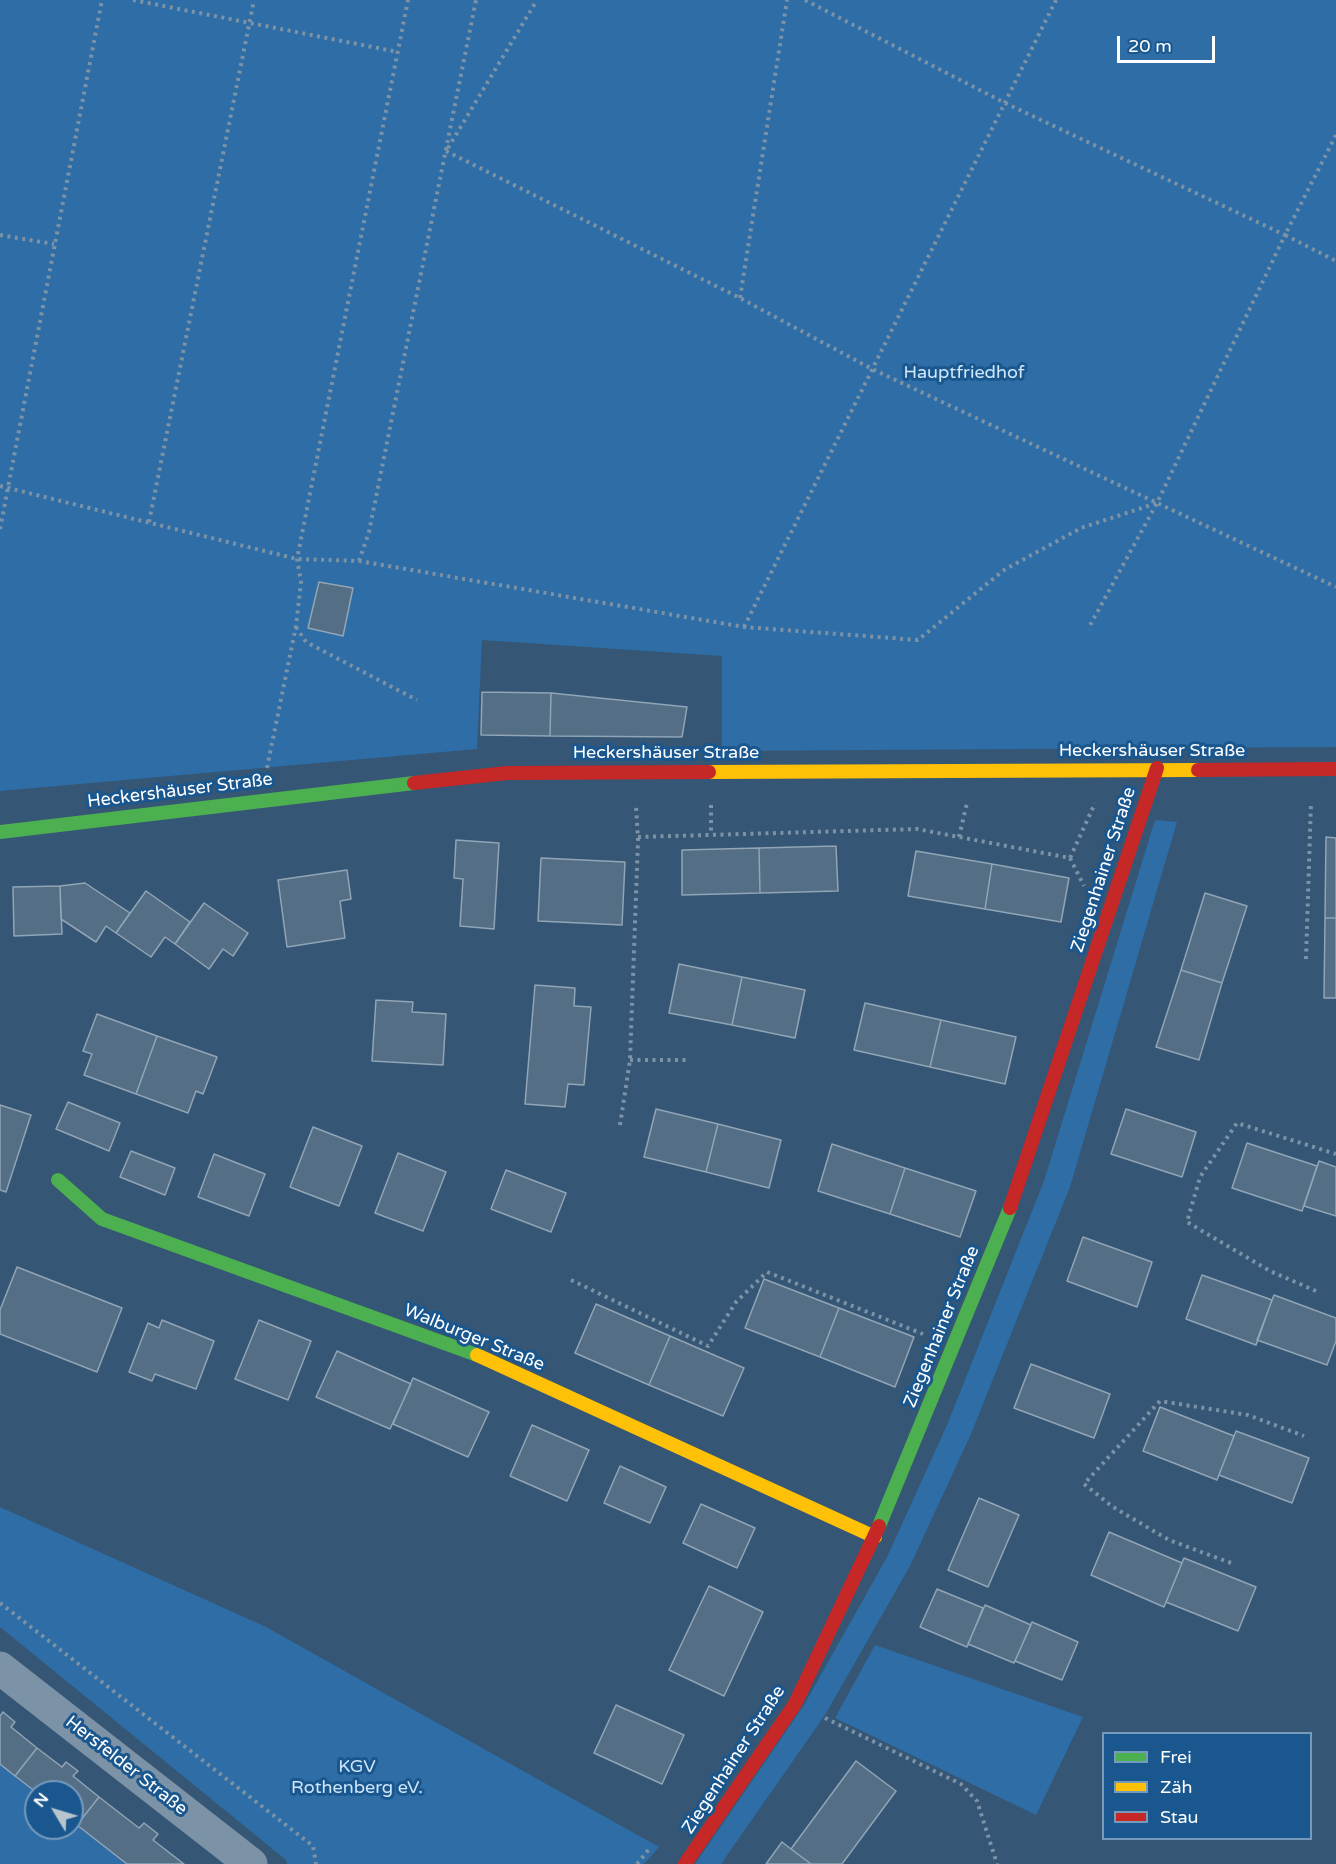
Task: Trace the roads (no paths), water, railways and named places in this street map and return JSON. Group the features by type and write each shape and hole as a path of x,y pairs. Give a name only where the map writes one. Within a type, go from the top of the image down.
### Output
{"street":[{"name":"Ziegenhainer Straße","path":"685,1864 795,1704 875,1538 1022,1179 1157,768"},
{"name":"Heckershäuser Straße","path":"0,832 263,799 507,772 1336,769"},
{"name":"Walburger Straße","path":"58,1180 102,1219 480,1356 875,1538"},
{"name":"Hersfelder Straße","path":"0,1668 251,1864"}],"park label":[{"name":"Hauptfriedhof","path":"964,373"},
{"name":"KGV Rothenberg eV.","path":"357,1777"}]}
